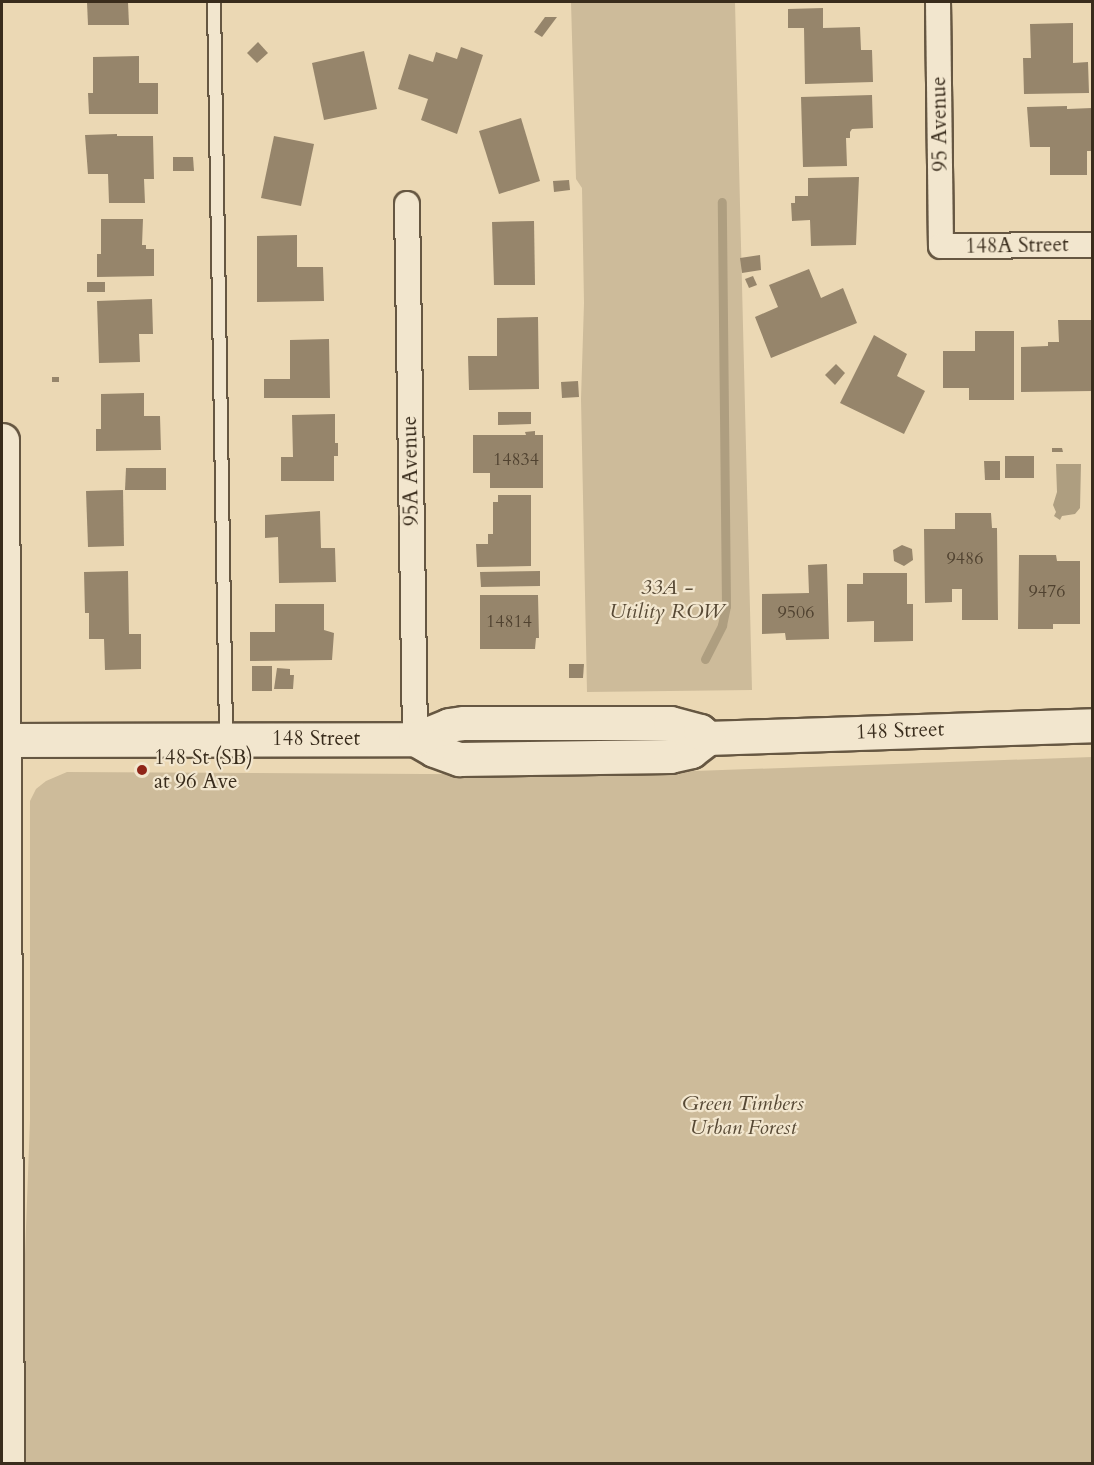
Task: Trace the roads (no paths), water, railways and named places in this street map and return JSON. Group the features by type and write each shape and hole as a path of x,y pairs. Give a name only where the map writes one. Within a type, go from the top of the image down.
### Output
{"main road":[{"path":"2,440 7,1464"},
{"name":"148 Street","path":"3,740 416,739 434,750 459,759 670,756 691,751 708,738 1092,724"}],"street":[{"name":"95 Avenue","path":"938,2 941,246"},
{"name":"95A Avenue","path":"407,204 416,739"},
{"name":"148A Street","path":"941,246 1092,245"}],"lane":[{"path":"214,2 226,739"}],"waterway":[{"path":"705,659 722,625 726,606 722,202"}],"place":[{"name":"148 St (SB) at 96 Ave","path":"142,770"}],"park label":[{"name":"33A - Utility ROW","path":"667,600"},
{"name":"Green Timbers Urban Forest","path":"743,1116"}]}
